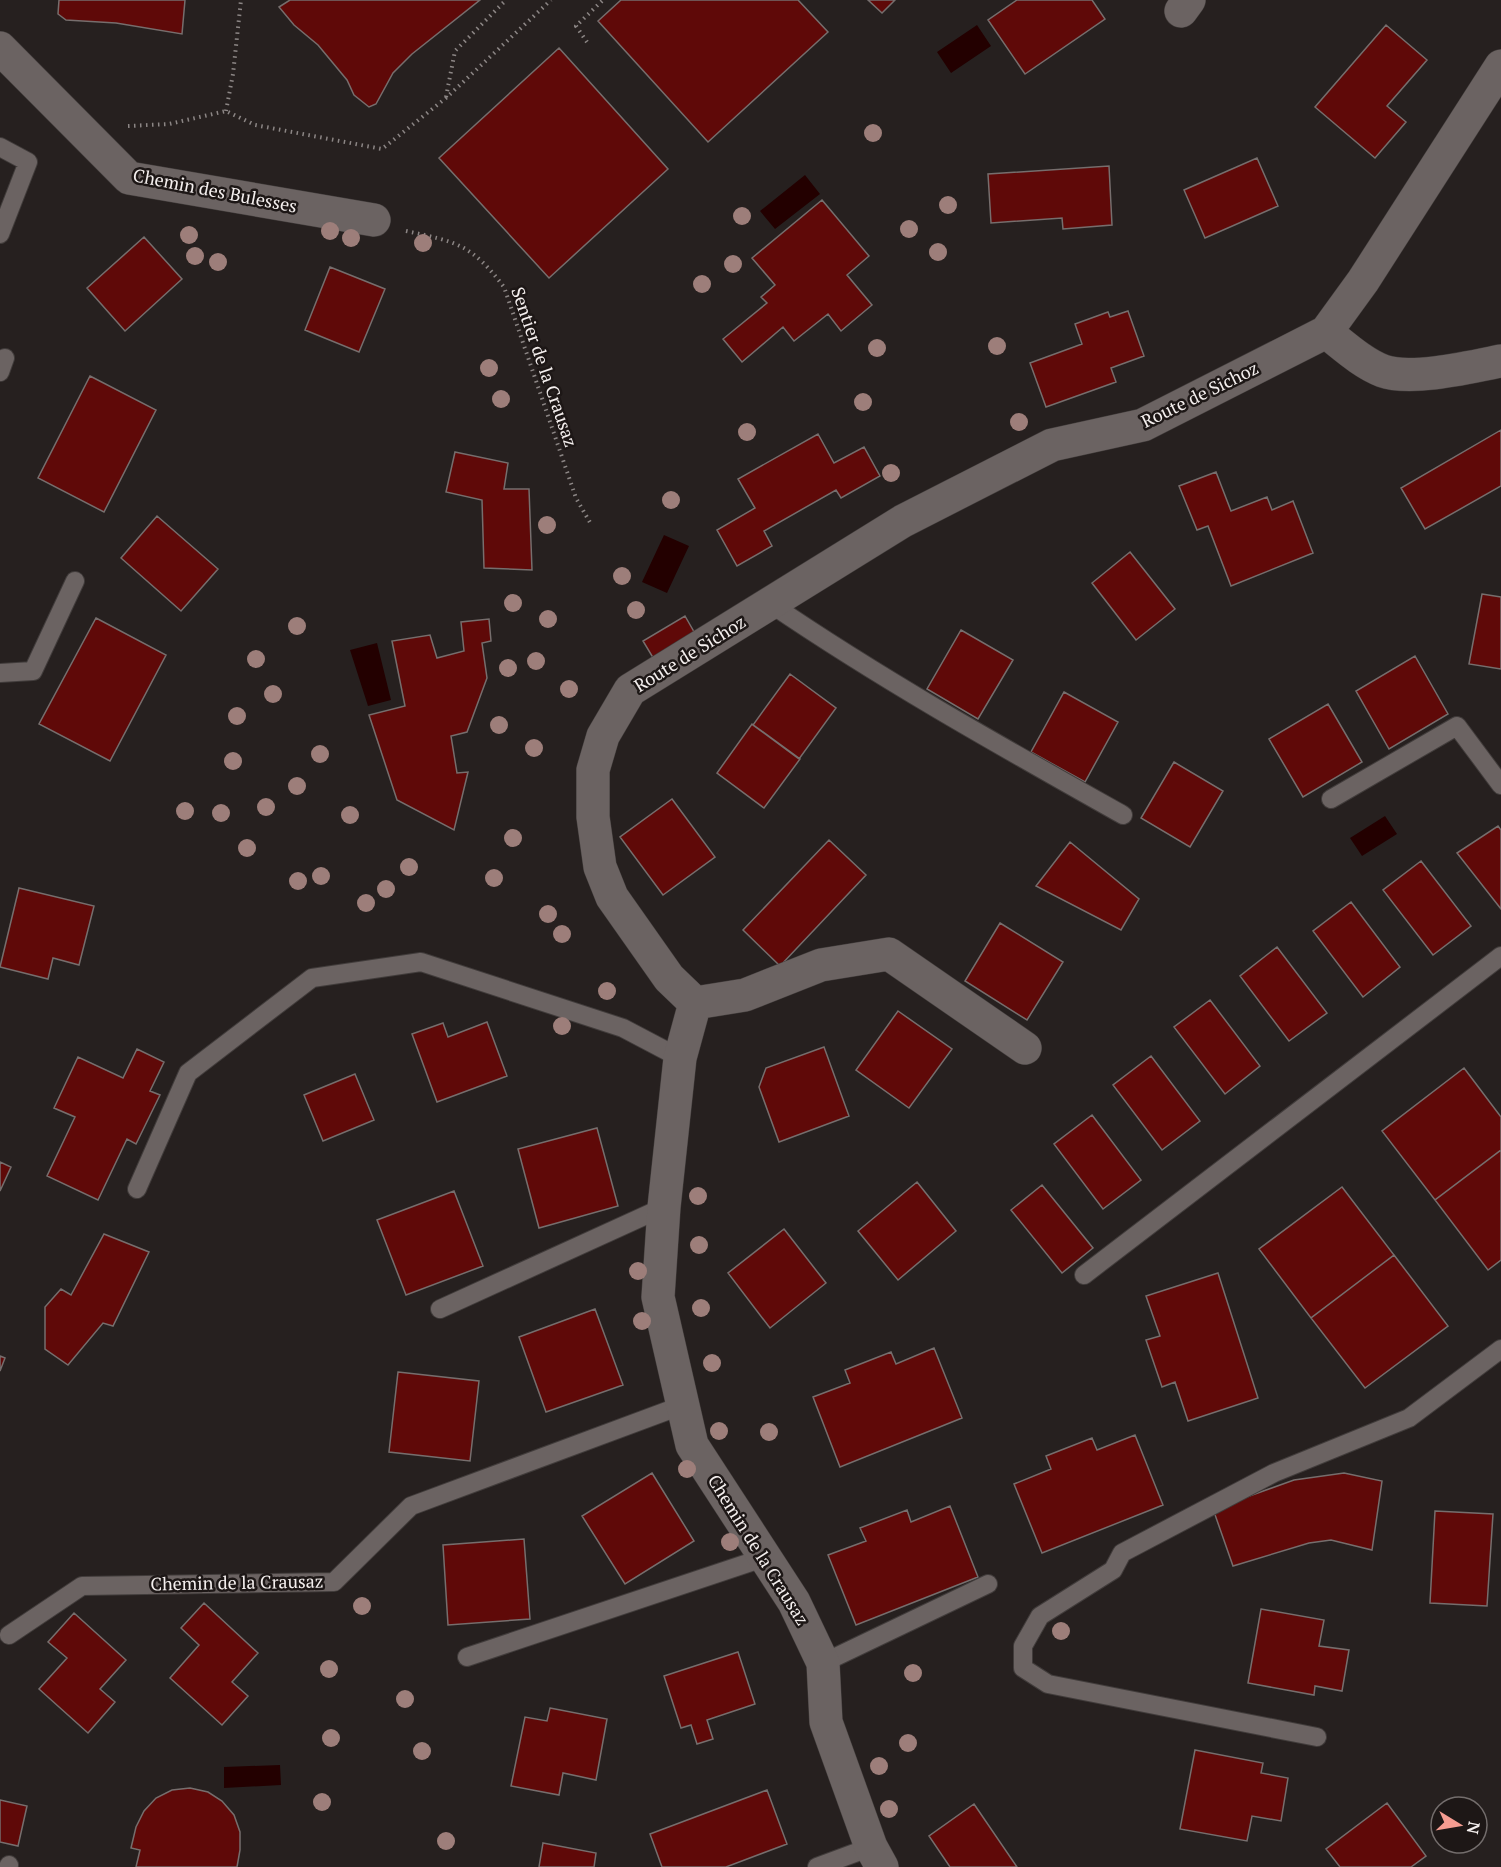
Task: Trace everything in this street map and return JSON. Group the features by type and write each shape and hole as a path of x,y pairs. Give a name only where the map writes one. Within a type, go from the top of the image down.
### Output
{"street":[{"name":"Chemin des Bulesses","path":"0,48 129,178 374,220"},
{"name":"Route de Sichoz","path":"695,1003 669,978 612,897 600,867 593,818 593,770 603,736 630,690 903,521 1052,445 1143,425 1326,332 1363,281 1501,66"},
{"path":"1326,332 1359,357 1381,370 1399,375 1501,361"},
{"path":"695,1003 745,995 821,965 889,954 1024,1048"},
{"name":"Chemin de la Crausaz","path":"695,1003 680,1058 664,1207 658,1297 692,1445 795,1602 823,1663 826,1722 877,1857"}],"lane":[{"path":"0,147 28,162 0,234"},
{"path":"0,673 33,671 75,581"},
{"path":"771,604 867,667 1123,815"},
{"path":"1331,799 1457,726 1501,785"},
{"path":"1084,1275 1501,956"},
{"path":"137,1189 188,1073 312,978 421,962 623,1028 680,1058"},
{"path":"441,1309 664,1207"},
{"path":"1317,1737 1048,1684 1023,1668 1023,1646 1040,1616 1113,1570 1122,1553 1275,1473 1409,1418 1501,1349"},
{"name":"Chemin de la Crausaz","path":"9,1635 82,1586 334,1582 411,1506 683,1405"},
{"path":"467,1657 766,1557"},
{"path":"823,1663 988,1584"},
{"path":"817,1867 877,1857"}],"path":[{"path":"226,111 233,74 241,0"},
{"path":"446,98 455,51 506,0"},
{"path":"74,122 121,126 169,124 226,111 255,125 382,149 446,98 550,0"},
{"path":"587,42 576,26 603,0"},
{"name":"Sentier de la Crausaz","path":"374,220 388,226 449,240 469,250 485,263 504,287 576,498 592,526"}],"shaded area":[{"path":"977,25 991,46 951,73 937,52"},
{"path":"805,175 820,194 775,229 760,211"},
{"path":"664,535 689,546 667,593 642,582"},
{"path":"377,643 391,700 368,706 350,650"},
{"path":"1385,816 1397,834 1362,856 1350,838"},
{"path":"280,1765 281,1785 224,1788 224,1767"}],"building":[{"path":"59,0 185,0 182,34 116,23 66,20 58,14"},
{"path":"290,0 480,0 412,54 393,73 376,104 369,107 354,95 347,80 318,45 294,25 279,7"},
{"path":"621,0 798,0 828,32 708,142 598,21"},
{"path":"868,0 895,0 882,13"},
{"path":"1017,0 1092,0 1105,19 1025,74 988,20"},
{"path":"1386,25 1427,60 1387,106 1406,122 1375,158 1315,107"},
{"path":"559,48 668,169 549,278 439,158"},
{"path":"1257,158 1278,206 1205,238 1184,190"},
{"path":"1109,166 1112,225 1063,229 1062,218 991,223 988,174"},
{"path":"822,200 869,256 847,275 872,305 841,331 828,314 794,341 783,327 742,362 723,339 767,303 761,297 775,285 752,258"},
{"path":"144,237 182,279 125,331 87,288"},
{"path":"330,267 385,289 359,352 305,330"},
{"path":"1128,311 1144,356 1111,368 1116,382 1046,407 1030,363 1082,344 1075,324 1108,312 1110,317"},
{"path":"90,376 156,410 104,512 38,478"},
{"path":"1501,430 1501,486 1425,529 1401,488"},
{"path":"818,434 834,463 864,447 880,476 841,498 836,490 764,531 772,546 737,566 717,530 755,508 738,479"},
{"path":"455,452 508,463 504,489 529,489 532,570 484,568 482,500 446,492"},
{"path":"1216,472 1231,511 1267,497 1272,510 1293,501 1313,553 1231,586 1208,526 1197,530 1179,486"},
{"path":"157,516 218,569 181,611 121,558"},
{"path":"1130,552 1175,609 1136,640 1092,583"},
{"path":"1482,594 1501,597 1501,669 1469,664"},
{"path":"685,616 697,637 655,661 643,641"},
{"path":"96,618 166,655 110,761 39,724"},
{"path":"489,619 491,641 482,643 487,678 467,732 451,736 457,773 468,772 454,830 397,800 369,715 405,706 392,641 430,635 437,658 464,651 461,622"},
{"path":"961,630 1013,660 978,719 927,689"},
{"path":"1415,656 1448,714 1389,749 1356,691"},
{"path":"790,674 836,708 799,759 753,725"},
{"path":"1064,692 1118,722 1085,782 1031,752"},
{"path":"1328,704 1362,762 1303,797 1269,739"},
{"path":"752,724 800,759 764,808 717,773"},
{"path":"1174,762 1223,791 1190,847 1141,818"},
{"path":"672,799 715,857 663,895 620,837"},
{"path":"1498,826 1501,830 1501,909 1457,853"},
{"path":"829,840 866,875 780,966 743,930"},
{"path":"1070,842 1139,899 1121,930 1036,886"},
{"path":"1421,861 1471,926 1433,955 1383,890"},
{"path":"19,888 94,906 79,965 53,958 48,979 0,967"},
{"path":"1351,902 1400,967 1363,997 1313,931"},
{"path":"1000,923 1063,962 1027,1020 965,981"},
{"path":"1277,947 1327,1013 1289,1041 1240,976"},
{"path":"1210,1000 1260,1066 1225,1094 1174,1027"},
{"path":"898,1011 952,1049 909,1108 856,1070"},
{"path":"487,1022 507,1076 437,1102 412,1034 443,1023 448,1037"},
{"path":"824,1047 849,1116 779,1142 759,1087 766,1068"},
{"path":"137,1049 164,1062 150,1091 160,1095 136,1144 127,1139 98,1200 47,1176 75,1117 54,1108 78,1057 123,1078"},
{"path":"1151,1056 1200,1121 1162,1150 1113,1085"},
{"path":"1464,1068 1501,1117 1501,1150 1435,1200 1382,1131"},
{"path":"355,1074 374,1120 323,1141 304,1095"},
{"path":"1092,1115 1141,1180 1103,1209 1054,1144"},
{"path":"597,1128 618,1206 539,1228 518,1149"},
{"path":"1501,1150 1501,1260 1488,1270 1435,1200"},
{"path":"0,1162 11,1167 0,1191"},
{"path":"917,1182 956,1231 898,1280 858,1231"},
{"path":"1042,1185 1093,1248 1062,1273 1011,1210"},
{"path":"1342,1187 1394,1255 1311,1318 1259,1249"},
{"path":"454,1191 483,1266 406,1295 377,1220"},
{"path":"784,1229 826,1283 770,1328 728,1273"},
{"path":"104,1234 149,1252 113,1326 103,1323 68,1365 45,1349 45,1307 61,1289 71,1295"},
{"path":"1394,1255 1448,1326 1365,1388 1311,1318"},
{"path":"1218,1273 1258,1398 1188,1421 1175,1382 1162,1387 1146,1340 1160,1336 1146,1296"},
{"path":"595,1309 623,1385 546,1412 519,1337"},
{"path":"934,1348 962,1418 840,1467 813,1397 850,1383 845,1370 891,1352 896,1364"},
{"path":"0,1356 5,1358 0,1371"},
{"path":"398,1372 479,1381 470,1461 389,1452"},
{"path":"1135,1435 1163,1505 1042,1553 1014,1484 1051,1469 1046,1456 1092,1438 1097,1450"},
{"path":"652,1473 694,1541 625,1584 582,1516"},
{"path":"1344,1473 1382,1481 1372,1550 1331,1540 1309,1543 1233,1566 1213,1509 1294,1480"},
{"path":"950,1506 978,1577 856,1625 828,1555 866,1541 860,1528 907,1510 911,1522"},
{"path":"1435,1511 1493,1514 1487,1606 1430,1603"},
{"path":"524,1539 530,1619 448,1625 443,1545"},
{"path":"204,1603 258,1653 232,1682 248,1696 222,1725 170,1678 199,1645 181,1628"},
{"path":"1261,1609 1324,1620 1319,1646 1349,1650 1342,1691 1315,1686 1314,1695 1248,1683"},
{"path":"74,1613 126,1660 100,1689 115,1702 88,1733 39,1689 67,1658 48,1642"},
{"path":"738,1652 755,1704 707,1720 713,1739 697,1744 691,1725 681,1728 664,1676"},
{"path":"550,1708 607,1719 596,1780 563,1773 559,1795 511,1786 525,1717 547,1721"},
{"path":"1195,1750 1263,1763 1261,1773 1288,1778 1281,1821 1252,1816 1247,1841 1180,1829"},
{"path":"190,1788 208,1792 222,1801 234,1815 240,1832 237,1867 136,1867 140,1850 131,1848 136,1827 144,1811 156,1798 172,1790"},
{"path":"767,1790 787,1844 726,1867 662,1867 650,1834"},
{"path":"0,1800 27,1806 18,1846 0,1842"},
{"path":"1387,1803 1426,1856 1411,1867 1340,1867 1326,1849"},
{"path":"974,1804 1017,1867 950,1867 929,1836"},
{"path":"543,1843 596,1853 594,1867 539,1867"}]}
